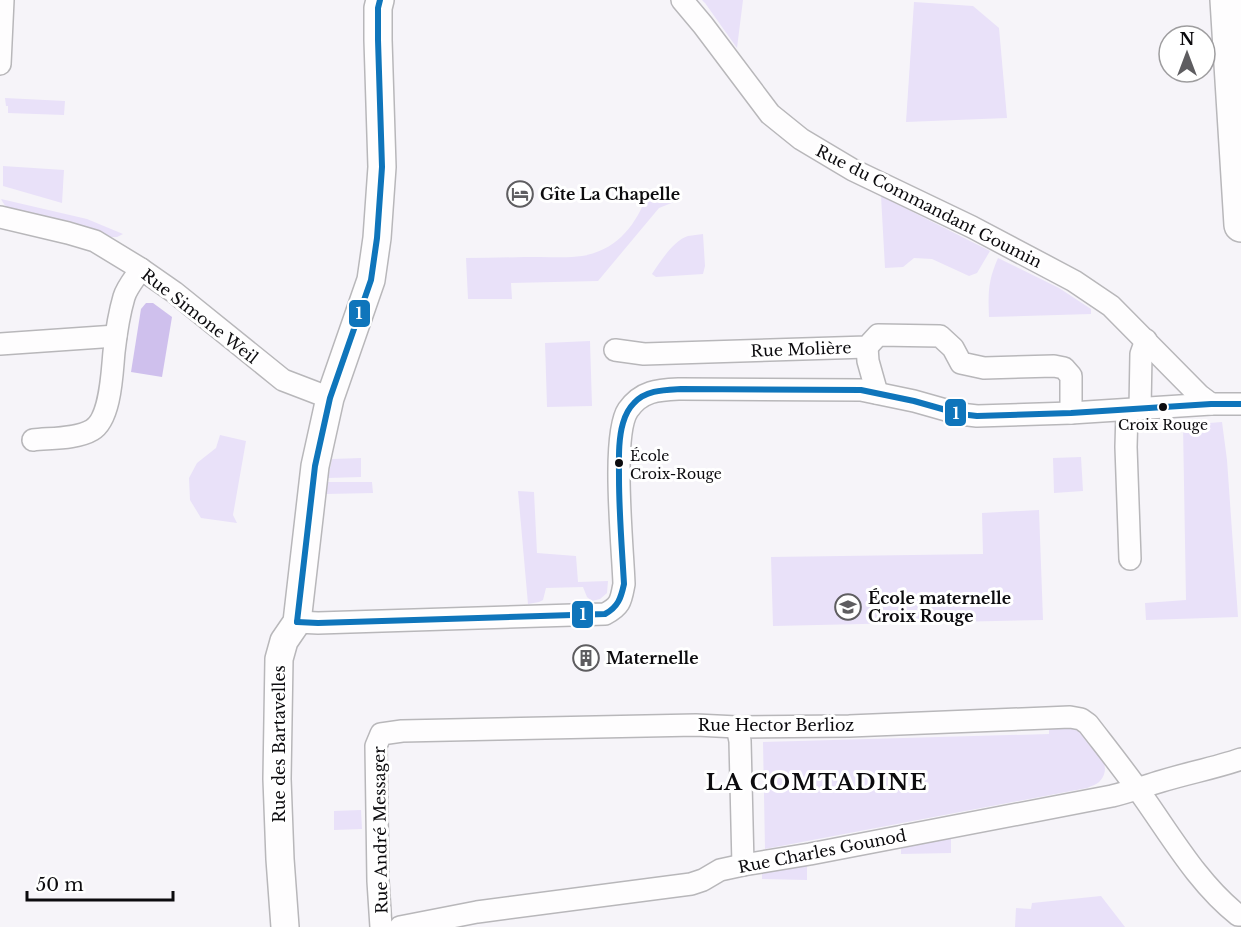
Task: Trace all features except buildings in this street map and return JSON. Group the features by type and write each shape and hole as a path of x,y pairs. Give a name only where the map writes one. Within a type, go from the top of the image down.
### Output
{"main road":[{"path":"1227,0 1238,132 1241,225"}],"street":[{"path":"0,64 3,0"},
{"name":"Rue des Bartavelles","path":"285,927 277,779 279,658 284,641 297,622 315,466 330,398 371,280 377,238 382,168 378,40 378,8 381,0"},
{"name":"Rue du Commandant Goumin","path":"682,0 770,114 801,139 853,170 972,227 1074,281 1111,306 1199,395 1211,404"},
{"name":"Rue Simone Weil","path":"0,217 95,241 174,292 283,380 330,398"},
{"path":"33,440 76,436 92,430 101,422 111,385 116,336 124,295 141,269"},
{"name":"Rue Molière","path":"615,350 644,354 867,347 878,335 940,336 953,348 961,363 984,368 1054,366 1064,368 1071,376 1071,413"},
{"path":"0,344 116,336"},
{"path":"1130,559 1126,447 1134,409 1141,354 1146,340"},
{"path":"867,347 868,361 877,393"},
{"path":"297,622 605,614 615,609 621,599 624,584 619,477 621,432 627,411 639,397 656,390 849,390 877,393 960,414 977,416 1241,404"},
{"name":"Rue Hector Berlioz","path":"381,734 402,731 583,727 849,726 958,720 1070,717 1082,719 1138,789 1187,860 1224,904 1241,915"},
{"path":"737,727 743,865"},
{"name":"Rue André Messager","path":"381,734 376,746 381,927"},
{"name":"Rue Charles Gounod","path":"400,927 477,912 691,884 720,870 743,865 1112,796 1241,759"}],"shaded area":[{"path":"702,0 743,0 737,48 705,3"},
{"path":"914,2 973,6 999,28 1007,118 906,122"},
{"path":"5,98 65,101 64,115 8,113"},
{"path":"3,166 64,170 62,203 3,186"},
{"path":"881,196 990,251 977,273 969,276 932,259 914,258 903,267 885,268"},
{"path":"677,198 679,200 659,208 598,281 511,283 512,299 468,299 466,258 567,257 593,253 613,243 629,229 645,200"},
{"path":"1,199 87,219 123,234 117,237 106,237 13,211"},
{"path":"703,234 705,266 703,274 656,277 652,274 668,252 683,238"},
{"path":"998,258 1059,288 1091,309 1091,314 989,317 989,287"},
{"path":"146,303 153,303 172,317 162,377 131,372 141,309"},
{"path":"590,341 592,406 547,407 545,343"},
{"path":"1222,422 1227,460 1238,617 1146,620 1145,603 1186,600 1183,425"},
{"path":"220,435 246,441 233,515 237,523 201,518 190,500 189,478 197,463 216,448"},
{"path":"1081,457 1083,491 1054,493 1053,458"},
{"path":"361,458 361,477 328,478 332,459"},
{"path":"328,482 372,482 373,493 326,494"},
{"path":"518,491 534,492 537,553 576,556 578,582 608,581 607,593 600,599 592,601 587,597 583,587 546,588 543,600 528,604"},
{"path":"1039,510 1043,620 773,626 771,557 983,554 982,513"},
{"path":"1049,729 1082,729 1104,761 1104,775 1099,782 1087,788 765,849 763,742 1049,734"},
{"path":"361,810 362,829 334,830 334,811"},
{"path":"951,838 951,853 901,854 901,847"},
{"path":"807,864 807,880 762,879 762,874"},
{"path":"1101,896 1125,927 1015,927 1016,908 1031,909 1032,903"}],"transit line":[{"name":"1","path":"297,622 315,466 330,398 371,280 377,238 382,167 378,40 380,0"},
{"name":"1","path":"297,622 605,614 618,602 624,584 619,491 621,430 632,405 644,395 656,392 681,389 861,390 977,416 1241,404"}],"place":[{"name":"Gîte La Chapelle","path":"520,194"},
{"name":"Croix Rouge","path":"1163,407"},
{"name":"École Croix-Rouge","path":"619,463"},
{"name":"École maternelle Croix Rouge","path":"848,607"},
{"name":"Maternelle","path":"586,658"}],"district":[{"name":"LA COMTADINE","path":"817,782"}]}
